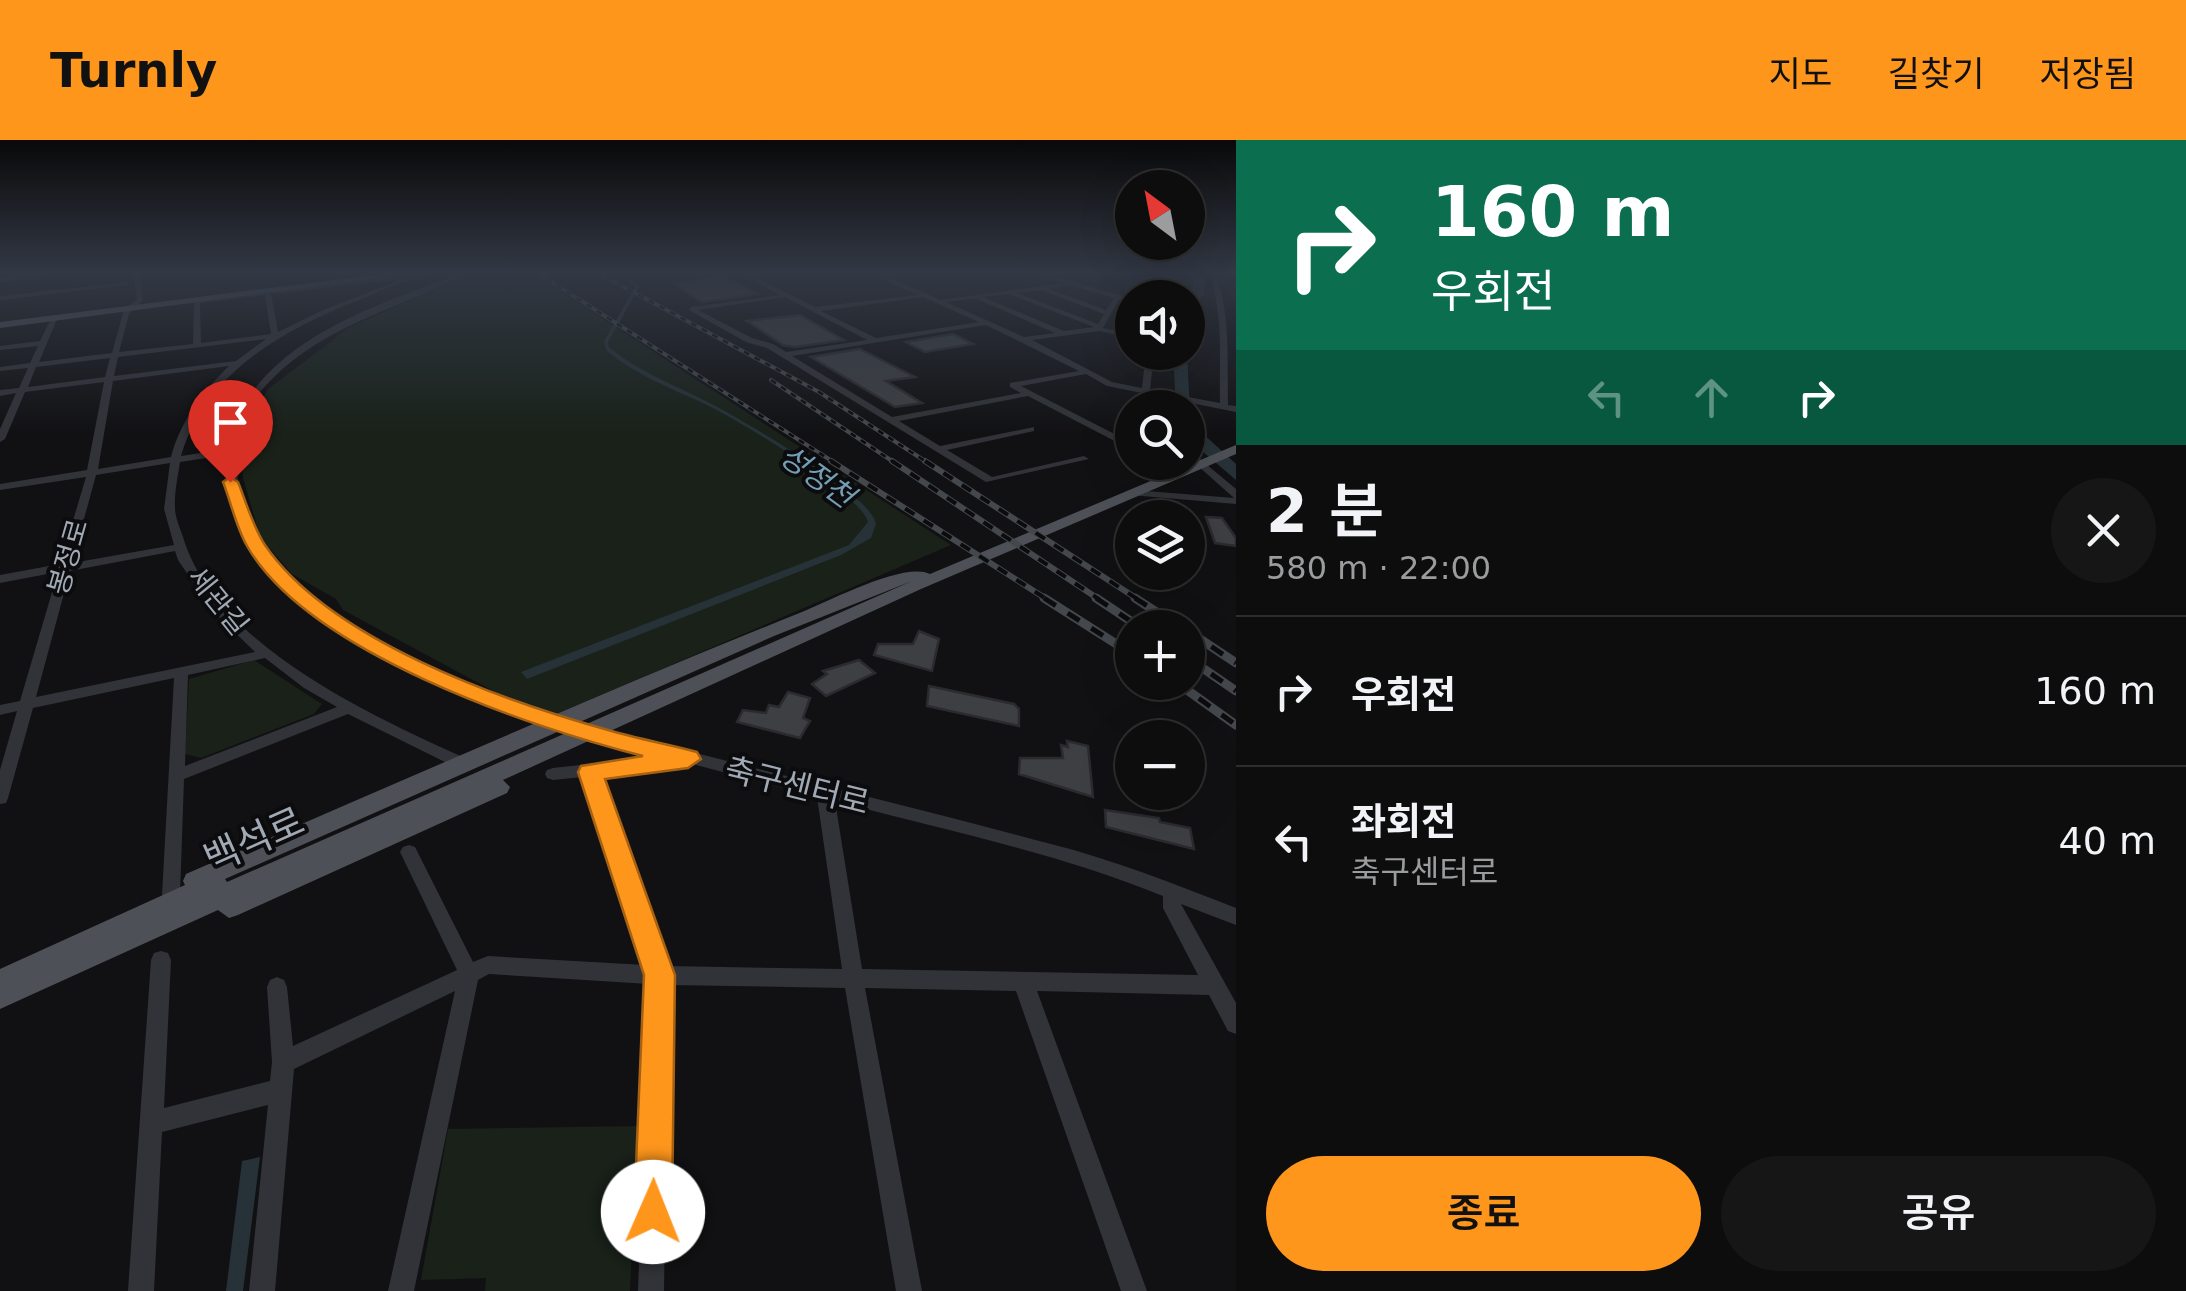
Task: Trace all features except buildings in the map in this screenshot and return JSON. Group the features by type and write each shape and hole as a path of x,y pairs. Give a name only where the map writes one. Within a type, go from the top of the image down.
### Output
{"main road":[{"path":"1205,456 1236,441"},
{"path":"1205,459 1236,449"},
{"path":"163,909 184,923 212,914 846,628 920,581 1152,480"},
{"path":"1058,522 1134,493 1154,490 1167,480"},
{"path":"163,909 460,763 553,722 884,584 920,581"},
{"name":"백석로","path":"0,982 163,909 540,758 624,710 920,581"},
{"name":"백석로","path":"0,996 163,909"}],"street":[{"path":"0,439 51,326"},
{"name":"봉정로","path":"0,798 92,473 109,378 123,326"},
{"path":"197,326 197,346"},
{"path":"0,369 275,336 272,326"},
{"name":"세관길","path":"299,326 275,336 237,363 202,400 185,428 169,479 169,507 186,564 219,607 265,654 346,709 460,763"},
{"name":"축구센터로","path":"346,326 273,374 245,411 231,451 232,489 256,545 318,610 351,632 480,698 553,722 1055,852 1236,917"},
{"path":"722,326 783,355 990,480 1084,460"},
{"path":"845,326 875,340"},
{"path":"783,355 968,326"},
{"path":"992,326 1110,384 1137,390"},
{"path":"1045,326 1064,334"},
{"path":"1093,326 1115,332"},
{"path":"1221,326 1224,406"},
{"path":"1024,339 1099,328"},
{"path":"1220,332 1236,334"},
{"path":"0,348 44,342"},
{"path":"0,393 237,363"},
{"path":"273,374 292,370"},
{"path":"1086,372 1013,384 1115,438"},
{"path":"890,420 1032,394"},
{"path":"1205,403 1236,412"},
{"path":"938,449 1031,430"},
{"path":"0,487 231,451"},
{"path":"1205,468 1236,498"},
{"path":"1154,490 1236,498"},
{"path":"0,579 180,547"},
{"path":"0,710 265,654"},
{"path":"163,909 181,672"},
{"path":"176,776 346,709"},
{"path":"540,758 590,772 688,759"},
{"path":"590,772 659,975 651,1291"},
{"path":"825,794 909,1291"},
{"path":"400,1291 469,974 409,852"},
{"path":"1172,893 1172,908 1236,1024"},
{"path":"140,1291 161,960"},
{"path":"284,1062 488,965 659,975 1214,985"},
{"path":"1024,984 1134,1291"},
{"path":"262,1291 284,1062 277,988"},
{"path":"152,1123 281,1090"}],"shaded area":[{"path":"613,326 617,326 609,347 636,366 723,410 809,462 854,496 876,524 871,538 841,555 527,679 521,672 849,545 868,522 845,494 770,441 642,374 606,350 604,341"},
{"path":"614,326 951,545 545,719 343,610 336,599 292,574 260,537 243,478 241,452 252,415 268,389 350,327"},
{"path":"254,660 322,704 314,714 201,758 185,754 189,679"},
{"path":"637,1126 630,1291 485,1291 486,1278 421,1280 448,1129"},
{"path":"260,1157 243,1291 226,1291 242,1161"}],"waterway":[{"path":"1181,370 1183,390"},
{"path":"1205,446 1236,474"}],"railway":[{"path":"620,326 835,463"},
{"path":"696,326 819,392 928,463"},
{"path":"771,380 895,463"},
{"path":"831,461 1048,600"},
{"path":"892,461 1100,600"},
{"path":"925,461 1139,600"},
{"path":"1044,598 1115,643"},
{"path":"1096,598 1115,611"},
{"path":"1135,598 1153,610"},
{"path":"1205,642 1236,663"},
{"path":"1205,670 1236,691"},
{"path":"1201,700 1236,725"}],"route":[{"path":"230,482 256,545 300,595 351,632 480,698 536,718 688,759 590,772 659,975 653,1212"}],"water label":[{"name":"성정천","path":"817,476"}]}
